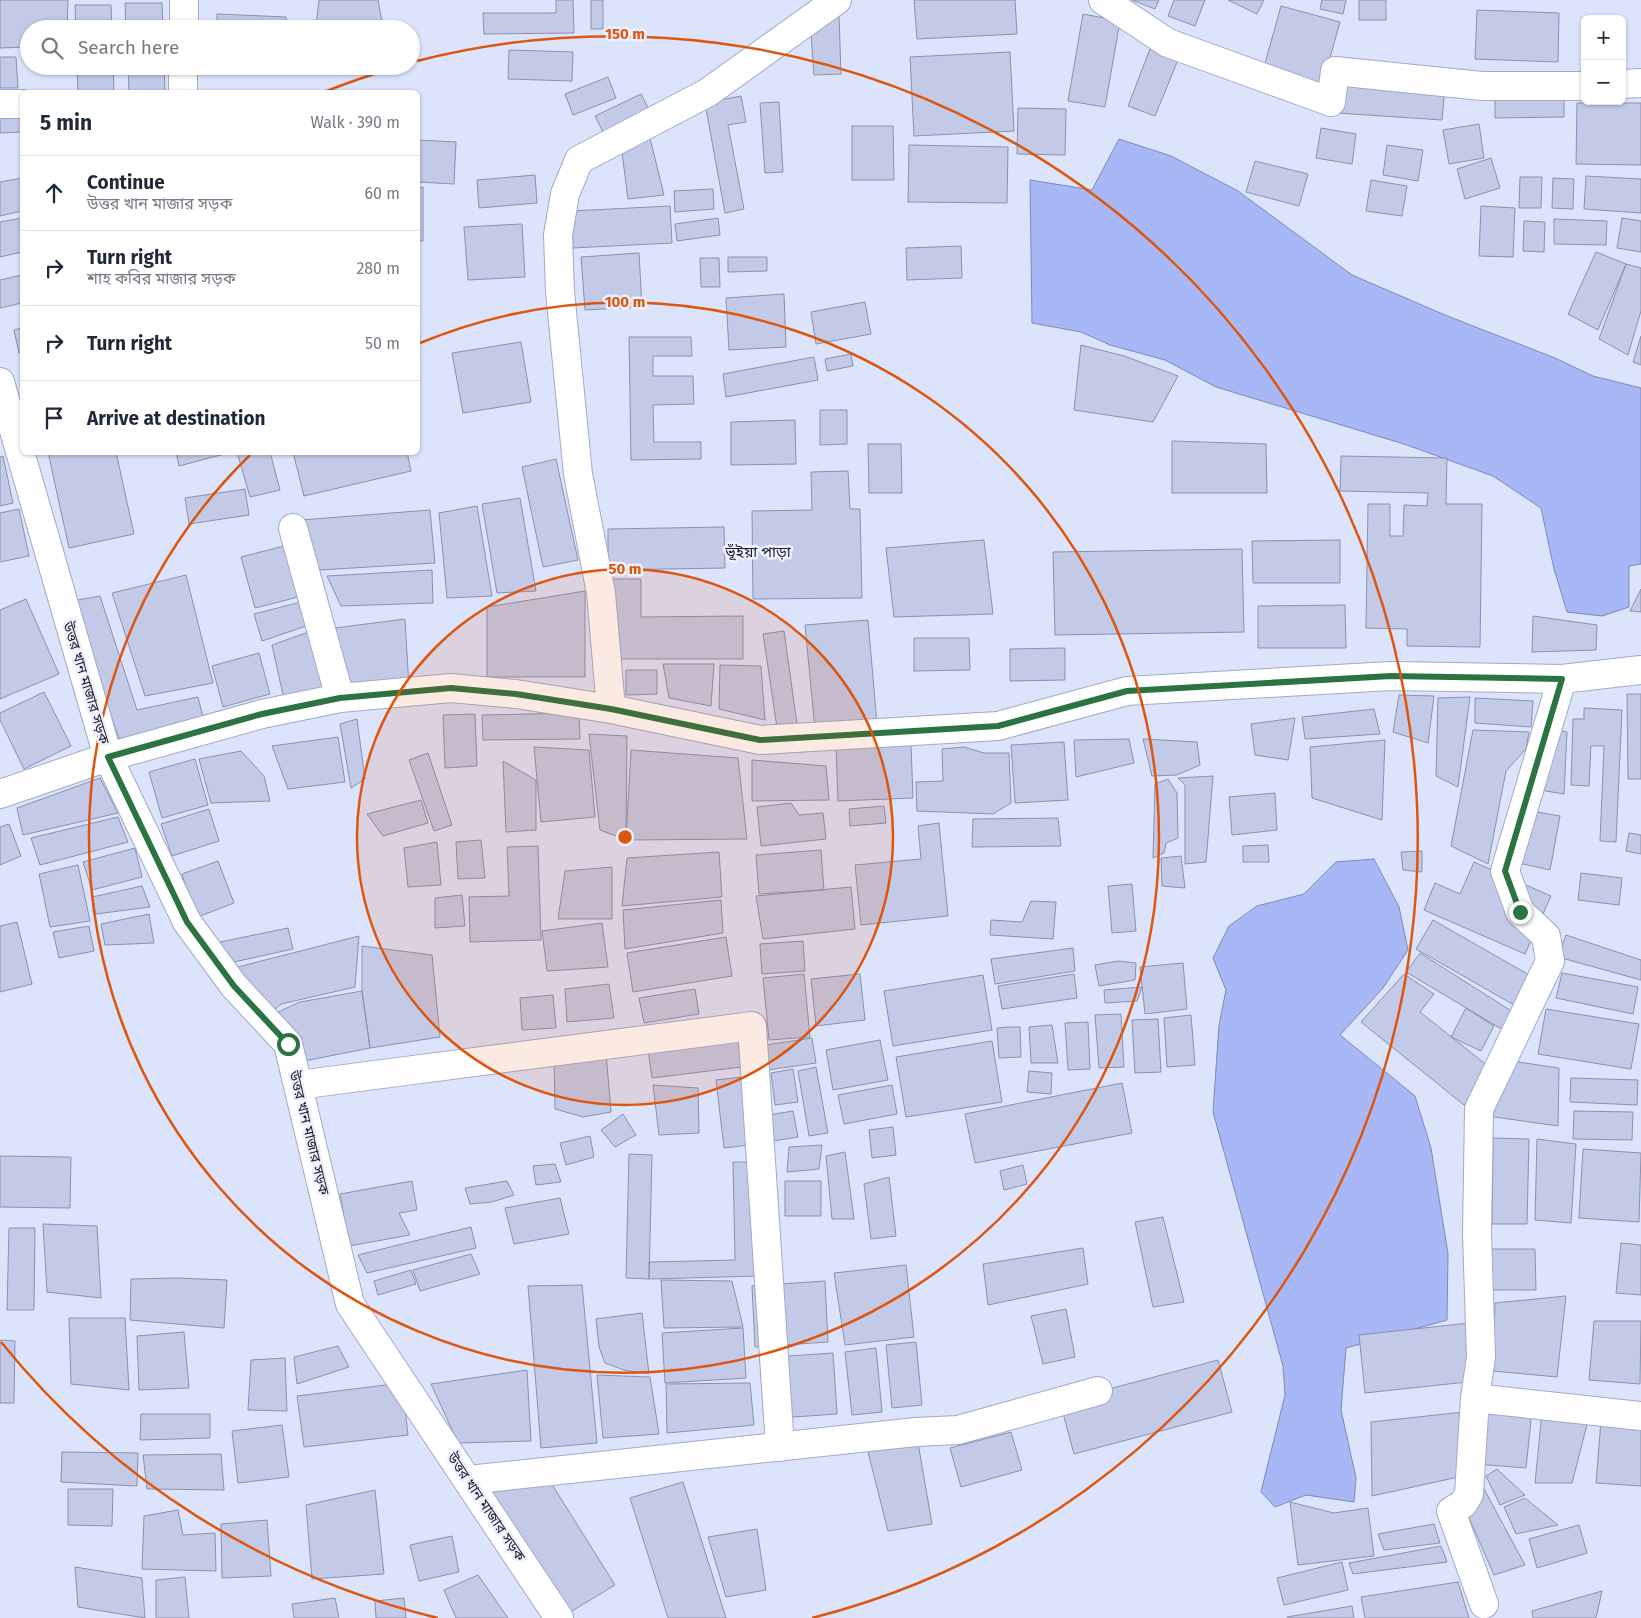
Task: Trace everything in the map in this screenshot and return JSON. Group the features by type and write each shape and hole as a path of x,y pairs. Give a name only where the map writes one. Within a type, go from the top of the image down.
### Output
{"street":[{"path":"184,0 184,20"},
{"path":"611,709 601,593 578,474 560,292 558,236 565,194 579,160 707,93 837,0"},
{"path":"1103,0 1168,43 1331,102 1335,71 1482,86 1581,86"},
{"path":"183,90 184,75"},
{"path":"1626,84 1641,83"},
{"path":"0,104 20,104"},
{"name":"উত্তর খান মাজার সড়ক","path":"0,382 20,451"},
{"name":"উত্তর খান মাজার সড়ক","path":"21,455 108,757 187,922 234,986 288,1044 350,1304 559,1618"},
{"path":"293,528 340,698"},
{"path":"0,794 108,757 262,714 340,698 451,688 516,694 611,709 760,740 998,726 1127,691 1391,676 1562,679 1641,670"},
{"path":"1484,1604 1451,1511 1463,1504 1469,1494 1475,1398 1481,1357 1477,1234 1478,1109 1550,961 1546,936 1520,912 1505,871 1562,679"},
{"path":"298,1085 752,1026 780,1447"},
{"path":"468,1480 958,1430 1098,1391"},
{"path":"1475,1398 1641,1416"}],"water":[{"path":"1119,139 1171,156 1238,191 1352,275 1445,315 1555,358 1593,376 1641,388 1641,564 1629,566 1629,607 1602,616 1567,612 1554,569 1541,508 1493,476 1404,444 1216,387 1165,360 1110,345 1081,332 1032,323 1030,180 1092,190"},
{"path":"1374,859 1399,907 1408,950 1383,988 1340,1035 1415,1096 1431,1148 1448,1254 1447,1320 1346,1348 1341,1410 1356,1478 1354,1502 1306,1495 1275,1507 1261,1492 1285,1395 1283,1366 1213,1112 1219,1025 1226,990 1213,958 1229,926 1257,906 1304,894 1336,862"}],"building":[{"path":"0,0 68,0 67,20 20,20 20,47 0,48"},
{"path":"319,0 378,0 382,20 317,20"},
{"path":"556,0 573,0 574,33 484,34 483,13 556,13"},
{"path":"591,0 603,0 603,29 591,29"},
{"path":"914,0 1015,0 1017,34 917,39"},
{"path":"1132,0 1159,0 1155,9"},
{"path":"1174,0 1205,0 1195,26 1168,16"},
{"path":"1228,0 1264,0 1257,14"},
{"path":"1322,0 1346,0 1343,14 1320,9"},
{"path":"1359,0 1386,0 1386,20 1359,20"},
{"path":"125,3 162,3 163,20 126,20"},
{"path":"75,5 111,5 112,20 76,20"},
{"path":"1281,6 1340,22 1321,90 1262,74"},
{"path":"1477,10 1559,13 1558,62 1475,59"},
{"path":"217,14 286,17 286,20 217,20"},
{"path":"1083,14 1120,21 1105,107 1068,101"},
{"path":"839,16 841,74 814,75 811,33"},
{"path":"1150,49 1178,60 1155,116 1128,106"},
{"path":"509,50 573,52 572,81 508,79"},
{"path":"1010,52 1014,131 914,136 910,57"},
{"path":"0,57 16,57 18,88 0,88"},
{"path":"77,75 113,75 114,90 78,90"},
{"path":"128,75 164,75 165,90 129,90"},
{"path":"608,77 616,98 573,115 565,94"},
{"path":"1341,80 1445,87 1442,120 1338,113"},
{"path":"1495,93 1564,93 1564,117 1495,118"},
{"path":"641,94 649,110 603,132 595,116"},
{"path":"741,96 746,122 728,125 744,209 725,213 705,103"},
{"path":"779,102 783,172 765,173 760,103"},
{"path":"1577,103 1581,103 1581,105 1626,105 1626,103 1641,103 1641,165 1576,164"},
{"path":"1018,108 1066,109 1065,155 1017,154"},
{"path":"20,113 20,132 0,133 0,115"},
{"path":"1479,124 1484,158 1449,164 1443,130"},
{"path":"852,126 893,126 894,180 852,180"},
{"path":"1321,128 1356,134 1352,164 1316,158"},
{"path":"650,138 664,195 628,199 621,145"},
{"path":"420,140 456,142 454,184 420,182"},
{"path":"909,145 1008,147 1007,203 908,202"},
{"path":"1387,145 1423,150 1418,181 1383,175"},
{"path":"1491,158 1500,188 1465,199 1457,169"},
{"path":"1255,161 1308,174 1299,206 1246,192"},
{"path":"535,175 537,203 479,208 477,180"},
{"path":"1586,176 1641,179 1641,213 1584,209"},
{"path":"1520,177 1542,177 1541,208 1519,208"},
{"path":"20,178 20,211 0,216 0,182"},
{"path":"1553,178 1574,179 1573,209 1552,208"},
{"path":"1371,180 1407,186 1402,216 1366,211"},
{"path":"423,187 423,241 420,241 420,188"},
{"path":"713,189 714,209 675,212 674,191"},
{"path":"670,206 672,243 573,248 571,211"},
{"path":"1481,206 1515,208 1513,257 1479,256"},
{"path":"20,218 20,252 0,257 0,222"},
{"path":"718,218 720,235 677,241 675,224"},
{"path":"1622,218 1641,221 1641,252 1617,248"},
{"path":"1554,219 1607,221 1606,245 1554,244"},
{"path":"1524,221 1545,222 1544,252 1523,251"},
{"path":"522,224 525,277 468,280 464,227"},
{"path":"961,246 962,278 907,280 906,248"},
{"path":"1596,252 1626,264 1598,330 1568,314"},
{"path":"639,253 642,307 585,310 581,257"},
{"path":"728,257 767,257 767,271 728,272"},
{"path":"700,258 719,258 720,287 701,287"},
{"path":"1626,264 1641,268 1641,311 1628,355 1599,339"},
{"path":"20,275 20,303 0,308 0,280"},
{"path":"784,294 786,347 729,350 726,298"},
{"path":"865,302 871,334 816,344 811,312"},
{"path":"20,328 19,353 14,330"},
{"path":"1641,336 1641,365 1633,362"},
{"path":"629,337 691,337 692,356 653,356 653,376 693,376 694,404 653,405 654,442 701,442 701,459 631,460"},
{"path":"521,342 531,402 463,413 452,353"},
{"path":"1081,345 1124,356 1178,376 1153,422 1074,410"},
{"path":"851,354 853,366 827,371 825,359"},
{"path":"814,357 818,380 726,397 723,374"},
{"path":"820,410 847,410 847,444 820,445"},
{"path":"795,420 796,464 731,465 731,422"},
{"path":"1172,441 1266,444 1267,493 1172,493"},
{"path":"868,444 901,444 902,493 869,493"},
{"path":"49,455 117,455 134,534 69,548"},
{"path":"177,455 221,455 179,466"},
{"path":"238,455 271,455 280,490 250,497"},
{"path":"294,455 408,455 411,471 304,496"},
{"path":"3,456 13,503 0,506 0,457"},
{"path":"1341,456 1447,458 1446,504 1482,504 1480,647 1407,646 1407,629 1366,628 1368,504 1390,504 1390,536 1403,536 1404,505 1427,506 1428,493 1340,491"},
{"path":"556,459 578,560 543,567 522,467"},
{"path":"848,471 850,509 860,509 862,598 753,599 752,511 812,510 811,472"},
{"path":"245,489 249,515 189,524 185,498"},
{"path":"520,498 536,591 497,593 482,504"},
{"path":"477,506 492,596 447,598 439,513"},
{"path":"19,509 29,556 0,562 0,513"},
{"path":"430,510 435,563 319,570 301,520"},
{"path":"724,527 725,568 608,570 608,529"},
{"path":"984,540 993,614 894,617 886,548"},
{"path":"1340,540 1340,583 1253,583 1252,541"},
{"path":"288,545 302,596 255,608 241,557"},
{"path":"1242,549 1244,632 1055,635 1053,552"},
{"path":"432,570 433,603 341,606 327,576"},
{"path":"186,575 213,683 145,696 112,593"},
{"path":"612,579 641,579 641,617 743,616 743,659 613,659"},
{"path":"1641,589 1641,612 1630,611"},
{"path":"585,591 585,677 487,677 487,607"},
{"path":"100,596 137,710 198,697 204,721 119,739 72,601"},
{"path":"26,599 59,674 0,699 0,610"},
{"path":"301,602 312,624 262,641 254,614"},
{"path":"1345,605 1346,648 1258,648 1258,606"},
{"path":"1533,616 1597,625 1596,650 1532,652"},
{"path":"405,619 409,688 353,691 335,628"},
{"path":"868,620 877,724 815,730 805,625"},
{"path":"314,630 331,698 285,704 272,645"},
{"path":"784,631 798,731 778,734 763,634"},
{"path":"914,638 969,638 970,670 914,671"},
{"path":"1065,648 1065,680 1010,681 1010,649"},
{"path":"259,653 270,694 223,707 212,666"},
{"path":"663,664 714,664 711,706 669,698"},
{"path":"720,665 761,666 765,720 719,709"},
{"path":"626,670 657,670 657,694 626,695"},
{"path":"44,692 71,746 24,769 0,720 0,713"},
{"path":"1627,694 1641,694 1641,779 1628,779"},
{"path":"1399,695 1434,696 1428,743 1393,732"},
{"path":"1470,697 1458,787 1436,776 1438,698"},
{"path":"1475,698 1533,701 1531,727 1475,723"},
{"path":"1584,708 1622,710 1616,842 1600,841 1604,746 1591,746 1589,786 1571,785 1573,719 1584,719"},
{"path":"1374,709 1380,734 1305,739 1302,717"},
{"path":"579,713 580,739 483,740 482,715"},
{"path":"475,714 477,766 445,768 443,715"},
{"path":"1295,718 1288,760 1255,755 1251,724"},
{"path":"357,719 365,779 351,788 340,724"},
{"path":"1546,728 1567,732 1564,794 1534,789"},
{"path":"1473,730 1529,732 1526,749 1506,771 1488,864 1451,846"},
{"path":"589,734 627,736 626,840 600,830"},
{"path":"338,737 345,782 288,789 272,746"},
{"path":"1129,739 1134,763 1076,777 1074,740"},
{"path":"1143,739 1197,742 1200,765 1177,775 1152,776"},
{"path":"1385,740 1382,820 1312,798 1310,747"},
{"path":"1064,742 1068,800 1015,803 1011,745"},
{"path":"911,744 913,798 838,801 836,747"},
{"path":"534,747 589,750 595,817 541,822"},
{"path":"964,747 984,753 1009,753 1011,803 993,814 917,811 916,782 943,781 942,749"},
{"path":"631,750 738,758 747,839 626,840"},
{"path":"241,751 264,776 270,801 211,803 199,759"},
{"path":"428,753 452,825 434,831 409,760"},
{"path":"195,759 208,805 162,818 149,772"},
{"path":"752,760 826,766 829,800 752,801"},
{"path":"503,761 536,780 536,830 506,832"},
{"path":"1213,776 1206,862 1185,864 1185,785 1178,778"},
{"path":"100,778 118,813 23,835 17,808"},
{"path":"1168,779 1177,793 1178,838 1166,843 1164,853 1153,858 1155,784"},
{"path":"1275,793 1277,830 1232,835 1229,797"},
{"path":"421,800 428,823 383,836 367,814"},
{"path":"791,803 799,815 823,813 826,839 761,846 757,807"},
{"path":"884,806 886,823 850,826 849,809"},
{"path":"209,809 219,841 172,856 161,824"},
{"path":"1526,810 1560,816 1550,870 1514,862"},
{"path":"118,817 128,842 40,865 31,838"},
{"path":"1058,818 1061,846 972,847 973,819"},
{"path":"939,823 948,916 861,925 855,865 921,859 918,826"},
{"path":"9,824 21,856 0,865 0,827"},
{"path":"1629,833 1641,835 1641,854 1626,851"},
{"path":"481,840 485,878 458,879 456,842"},
{"path":"437,842 441,885 408,887 404,848"},
{"path":"1268,845 1269,862 1243,862 1243,846"},
{"path":"538,846 541,940 470,942 469,897 509,896 507,847"},
{"path":"135,848 142,877 92,890 83,862"},
{"path":"821,850 824,890 759,894 756,855"},
{"path":"1422,851 1422,872 1403,870 1401,852"},
{"path":"719,852 722,897 622,906 627,858"},
{"path":"1181,856 1185,888 1162,886 1161,858"},
{"path":"218,861 234,903 195,918 182,874"},
{"path":"1474,862 1551,896 1525,954 1424,910 1435,883 1460,894"},
{"path":"78,865 90,921 50,927 39,874"},
{"path":"612,867 612,919 558,919 565,871"},
{"path":"1581,873 1622,878 1619,905 1578,900"},
{"path":"1132,884 1136,931 1112,933 1108,886"},
{"path":"142,886 150,907 96,914 92,897"},
{"path":"851,887 855,929 763,939 756,896"},
{"path":"462,895 465,926 435,928 435,898"},
{"path":"721,900 723,933 625,949 623,910"},
{"path":"1031,901 1056,902 1053,939 990,935 991,920 1022,922"},
{"path":"149,914 154,943 105,945 101,924"},
{"path":"1433,920 1531,976 1514,1005 1416,949"},
{"path":"17,922 32,984 0,992 0,926"},
{"path":"602,923 608,967 547,971 542,931"},
{"path":"89,926 94,951 59,958 53,932"},
{"path":"288,928 293,949 225,964 220,942"},
{"path":"1566,935 1641,960 1641,980 1558,957"},
{"path":"359,936 355,987 281,1004 265,1018 234,968"},
{"path":"726,937 732,976 633,992 627,953"},
{"path":"803,941 805,971 762,974 760,944"},
{"path":"362,946 432,955 440,1037 370,1048 362,991"},
{"path":"1073,948 1075,971 995,984 991,959"},
{"path":"1420,953 1513,1012 1503,1030 1406,972"},
{"path":"1118,961 1136,963 1135,980 1099,986 1095,965"},
{"path":"1183,963 1187,1009 1145,1014 1140,967"},
{"path":"1562,973 1638,987 1633,1014 1556,998"},
{"path":"804,974 810,1037 769,1040 763,978"},
{"path":"860,974 865,1020 816,1026 811,979"},
{"path":"1074,974 1077,998 1002,1009 998,986"},
{"path":"1404,974 1434,994 1420,1012 1493,1070 1464,1105 1361,1022"},
{"path":"983,975 992,1030 893,1046 884,991"},
{"path":"609,984 614,1018 567,1022 565,989"},
{"path":"1142,987 1137,1001 1105,1003 1104,990"},
{"path":"695,989 699,1014 644,1023 639,998"},
{"path":"362,991 370,1048 294,1063 278,1012 300,1002"},
{"path":"553,995 556,1028 522,1030 520,998"},
{"path":"1466,1008 1494,1026 1481,1051 1451,1037"},
{"path":"1546,1009 1639,1024 1631,1069 1538,1054"},
{"path":"1121,1014 1124,1067 1099,1068 1095,1015"},
{"path":"1191,1015 1195,1065 1167,1067 1164,1018"},
{"path":"1158,1019 1161,1072 1135,1073 1132,1020"},
{"path":"1088,1022 1090,1069 1068,1070 1065,1023"},
{"path":"1052,1025 1058,1063 1031,1063 1029,1027"},
{"path":"1020,1027 1021,1057 999,1058 997,1028"},
{"path":"737,1031 741,1067 652,1078 647,1043"},
{"path":"812,1038 816,1063 761,1071 753,1047"},
{"path":"880,1040 888,1080 833,1090 826,1050"},
{"path":"992,1041 1002,1102 906,1117 896,1057"},
{"path":"606,1053 611,1112 583,1117 555,1109 554,1059"},
{"path":"1511,1061 1559,1068 1558,1126 1488,1116"},
{"path":"816,1067 828,1133 809,1136 798,1071"},
{"path":"793,1069 798,1102 775,1105 771,1073"},
{"path":"1029,1071 1052,1073 1051,1094 1027,1092"},
{"path":"742,1077 750,1145 724,1148 716,1080"},
{"path":"1571,1078 1638,1080 1637,1105 1570,1102"},
{"path":"1122,1083 1132,1133 975,1163 965,1114"},
{"path":"653,1085 698,1088 699,1133 659,1135"},
{"path":"892,1085 897,1114 844,1124 838,1095"},
{"path":"793,1111 798,1137 767,1142 762,1116"},
{"path":"1574,1111 1633,1112 1632,1140 1573,1139"},
{"path":"623,1114 636,1135 615,1147 601,1130"},
{"path":"893,1127 896,1155 872,1158 869,1130"},
{"path":"590,1136 594,1157 566,1165 560,1143"},
{"path":"1493,1138 1529,1139 1527,1224 1492,1224"},
{"path":"1537,1139 1576,1144 1571,1223 1535,1220"},
{"path":"822,1145 819,1169 787,1172 789,1147"},
{"path":"1583,1149 1641,1153 1639,1222 1579,1218"},
{"path":"845,1152 854,1219 832,1219 826,1156"},
{"path":"629,1154 652,1155 649,1279 626,1278"},
{"path":"0,1156 71,1157 70,1208 0,1207"},
{"path":"733,1162 758,1162 760,1276 649,1279 649,1262 735,1260"},
{"path":"555,1164 561,1182 536,1185 533,1166"},
{"path":"1023,1165 1027,1184 1004,1190 1000,1171"},
{"path":"889,1177 896,1236 871,1239 864,1184"},
{"path":"412,1181 417,1210 399,1213 410,1235 349,1246 340,1194"},
{"path":"507,1181 514,1195 492,1202 470,1204 465,1188"},
{"path":"785,1181 821,1181 821,1216 785,1216"},
{"path":"560,1198 569,1234 514,1244 505,1208"},
{"path":"1163,1217 1184,1302 1153,1307 1135,1222"},
{"path":"43,1224 97,1226 101,1298 47,1292"},
{"path":"471,1227 476,1248 367,1273 358,1255"},
{"path":"9,1228 35,1228 34,1310 7,1310"},
{"path":"1621,1243 1641,1245 1641,1295 1616,1293"},
{"path":"1083,1248 1088,1284 988,1305 983,1264"},
{"path":"1487,1249 1535,1249 1536,1290 1487,1290"},
{"path":"471,1254 480,1274 420,1291 413,1270"},
{"path":"906,1265 914,1337 845,1345 834,1273"},
{"path":"411,1270 416,1284 378,1295 374,1281"},
{"path":"131,1279 227,1280 224,1328 130,1320"},
{"path":"661,1280 732,1281 743,1327 664,1328"},
{"path":"825,1281 828,1342 755,1347 752,1286"},
{"path":"582,1285 597,1443 541,1448 528,1286"},
{"path":"1566,1296 1557,1377 1493,1371 1495,1303"},
{"path":"1066,1309 1075,1357 1043,1364 1031,1316"},
{"path":"642,1313 649,1374 624,1370 605,1363 599,1347 596,1319"},
{"path":"69,1318 125,1318 129,1390 71,1384"},
{"path":"1594,1321 1641,1321 1640,1384 1589,1380"},
{"path":"1469,1323 1476,1381 1365,1393 1359,1335"},
{"path":"743,1328 746,1378 665,1383 662,1333"},
{"path":"184,1332 189,1388 139,1390 137,1336"},
{"path":"0,1340 15,1341 14,1403 0,1403"},
{"path":"916,1342 922,1405 892,1408 886,1345"},
{"path":"338,1346 349,1367 297,1384 294,1357"},
{"path":"876,1348 882,1412 852,1415 845,1352"},
{"path":"833,1353 837,1414 764,1419 760,1358"},
{"path":"285,1358 287,1411 248,1410 251,1360"},
{"path":"1218,1360 1232,1412 1074,1454 1060,1402"},
{"path":"527,1370 531,1441 458,1443 431,1384"},
{"path":"597,1375 650,1377 659,1434 603,1438"},
{"path":"402,1383 408,1435 304,1447 297,1396"},
{"path":"750,1383 754,1425 667,1433 666,1384"},
{"path":"1483,1401 1532,1411 1526,1468 1476,1464"},
{"path":"1464,1412 1463,1476 1372,1496 1371,1422"},
{"path":"1542,1412 1589,1417 1572,1483 1535,1483"},
{"path":"141,1414 210,1414 210,1438 140,1440"},
{"path":"1601,1421 1641,1424 1641,1486 1596,1483"},
{"path":"282,1425 289,1477 238,1483 232,1431"},
{"path":"1011,1432 1022,1470 961,1487 950,1448"},
{"path":"917,1437 932,1524 888,1531 867,1448"},
{"path":"62,1452 138,1453 137,1486 61,1482"},
{"path":"221,1454 224,1490 147,1489 143,1455"},
{"path":"1497,1469 1525,1495 1500,1505 1486,1476"},
{"path":"548,1478 615,1585 567,1614 486,1485"},
{"path":"683,1482 726,1618 668,1618 630,1498"},
{"path":"1483,1487 1525,1565 1494,1575 1463,1504"},
{"path":"68,1489 113,1489 112,1526 68,1525"},
{"path":"375,1490 384,1574 312,1579 306,1505"},
{"path":"1525,1498 1558,1525 1516,1534 1504,1507"},
{"path":"1290,1502 1334,1513 1368,1508 1374,1556 1298,1565"},
{"path":"178,1510 183,1535 215,1533 216,1571 142,1569 144,1516"},
{"path":"267,1520 271,1576 222,1578 221,1524"},
{"path":"1434,1524 1440,1543 1384,1550 1378,1534"},
{"path":"1579,1525 1587,1553 1537,1568 1529,1539"},
{"path":"757,1529 766,1590 726,1597 708,1537"},
{"path":"452,1536 459,1572 419,1581 410,1545"},
{"path":"1441,1546 1447,1562 1353,1574 1349,1563"},
{"path":"1342,1562 1348,1590 1284,1605 1277,1578"},
{"path":"75,1567 142,1578 145,1618 78,1607"},
{"path":"478,1575 508,1618 456,1618 444,1590"},
{"path":"185,1577 189,1618 156,1618 156,1580"},
{"path":"1458,1582 1469,1618 1365,1618 1361,1597"},
{"path":"1602,1591 1596,1618 1533,1618 1532,1611"},
{"path":"335,1598 339,1618 294,1618 292,1604"},
{"path":"404,1598 406,1618 376,1618 375,1601"},
{"path":"1352,1606 1354,1618 1287,1618 1287,1617"}],"district":[{"name":"ভূঁইয়া পাড়া","path":"758,552"}],"route":[{"path":"288,1044 234,986 187,922 108,757 262,714 340,698 451,688 516,694 611,709 760,740 998,726 1127,691 1391,676 1562,679 1505,871 1520,912"}]}
